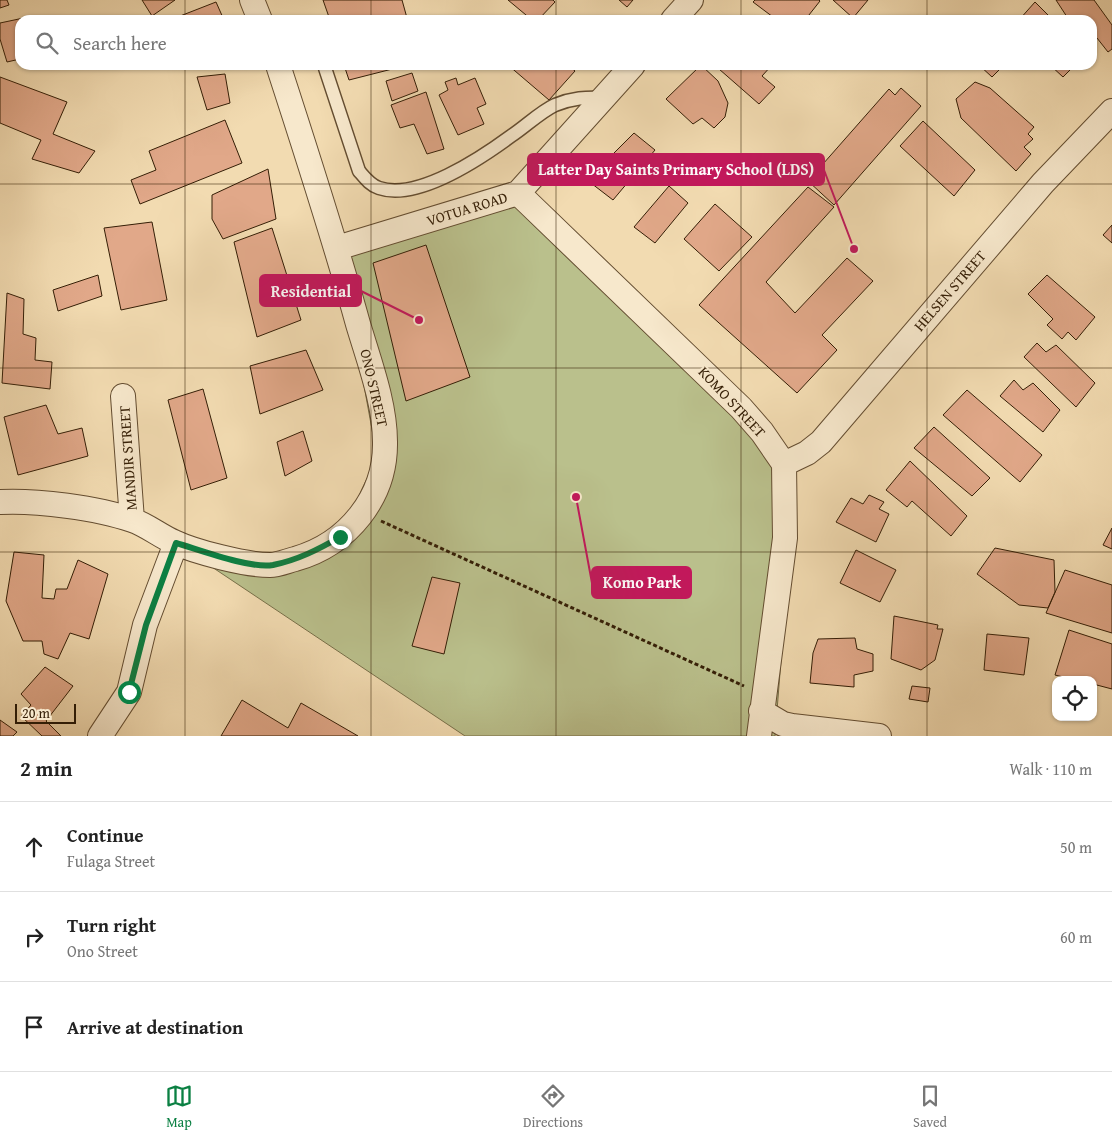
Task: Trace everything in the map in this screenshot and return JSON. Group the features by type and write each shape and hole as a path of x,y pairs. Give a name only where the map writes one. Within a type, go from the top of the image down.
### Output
{"street":[{"path":"252,0 258,15"},
{"path":"678,15 691,0"},
{"name":"ONO STREET","path":"0,502 47,504 132,520 176,543 236,560 272,565 308,555 340,537 364,513 380,478 385,442 380,407 337,248 280,70"},
{"name":"VOTUA ROAD","path":"337,248 518,194 629,70"},
{"name":"HELSEN STREET","path":"784,464 807,453 821,442 1044,183 1112,112"},
{"name":"KOMO STREET","path":"518,194 742,408 762,432 784,464"},
{"name":"MANDIR STREET","path":"123,396 132,520"},
{"path":"759,736 785,538 784,464"},
{"path":"100,736 129,692 146,625 176,543"},
{"path":"762,703 782,724 879,736"}],"lane":[{"path":"326,70 360,171 367,181 379,188 399,191 443,178 510,138 553,106 580,97 604,98"}],"path":[{"path":"364,513 762,703"}],"green space":[{"path":"517,196 797,458 775,736 465,736 176,543 270,572 340,536 377,457 338,243"}],"building":[{"path":"0,0 7,0 9,5 0,8"},
{"path":"142,0 175,0 153,15 151,15"},
{"path":"323,0 402,0 406,15 328,15"},
{"path":"508,0 553,0 555,2 543,15 526,15"},
{"path":"619,0 633,0 627,7"},
{"path":"755,0 820,1 809,15 770,15 753,2"},
{"path":"833,0 868,0 856,15 850,15"},
{"path":"1056,0 1094,0 1112,25 1112,49 1108,52 1097,38 1097,15 1066,15"},
{"path":"216,2 222,15 183,15"},
{"path":"1035,2 1048,15 1023,15"},
{"path":"15,20 15,60 7,62 0,39 0,23"},
{"path":"346,70 388,70 349,80"},
{"path":"514,70 575,71 549,100"},
{"path":"696,70 706,70 718,81 728,103 725,117 714,128 702,118 693,124 666,99"},
{"path":"720,70 767,70 762,76 775,87 759,104"},
{"path":"984,70 999,70 992,77"},
{"path":"1055,70 1070,70 1063,77"},
{"path":"412,73 418,91 392,101 386,81"},
{"path":"225,74 230,103 207,110 197,77"},
{"path":"0,77 67,102 53,134 95,151 79,173 32,159 41,140 0,123"},
{"path":"456,78 458,85 475,78 486,104 477,108 484,124 458,135 439,95 448,90 445,82"},
{"path":"975,82 990,88 1034,127 1028,134 1033,139 1024,147 1031,154 1016,171 961,118 956,99"},
{"path":"901,88 921,106 834,205 808,181 889,89 895,95"},
{"path":"426,92 444,149 427,154 414,124 400,128 391,105"},
{"path":"225,120 242,163 140,204 131,180 156,170 149,151"},
{"path":"923,121 975,170 954,196 900,146"},
{"path":"634,133 655,150 613,200 587,180"},
{"path":"268,169 276,219 223,239 212,219 212,195"},
{"path":"669,186 688,203 655,243 634,227"},
{"path":"808,187 834,207 766,282 795,313 847,258 873,281 822,335 837,350 797,393 699,305"},
{"path":"715,204 752,237 719,271 684,239"},
{"path":"152,222 167,300 121,310 104,228"},
{"path":"1112,225 1112,243 1103,235"},
{"path":"272,228 301,320 257,337 234,242"},
{"path":"426,245 470,377 406,401 373,263"},
{"path":"98,275 102,296 58,311 53,290"},
{"path":"1047,275 1095,317 1076,340 1068,332 1062,339 1047,325 1053,319 1028,294"},
{"path":"7,293 24,299 23,334 36,338 35,360 52,362 50,389 2,383"},
{"path":"1037,343 1046,352 1056,345 1095,383 1076,407 1024,357"},
{"path":"306,350 323,390 260,414 250,366"},
{"path":"1014,380 1023,390 1033,383 1060,410 1043,432 1000,396"},
{"path":"203,389 227,478 191,490 168,400"},
{"path":"967,390 1042,455 1020,482 943,415"},
{"path":"46,405 58,434 82,428 88,456 18,475 4,417"},
{"path":"934,427 990,478 972,496 914,448"},
{"path":"303,431 312,461 285,476 277,442"},
{"path":"910,461 967,516 951,536 912,501 907,507 886,490"},
{"path":"869,495 884,502 879,509 889,514 876,542 836,522 851,498 863,504"},
{"path":"1112,528 1112,549 1103,545"},
{"path":"995,548 1054,560 1055,592 1048,608 1019,605 977,574"},
{"path":"856,550 896,570 880,602 840,583"},
{"path":"14,552 44,555 42,598 54,599 56,589 67,589 78,560 108,574 89,639 70,633 58,659 44,654 42,641 23,641 6,601"},
{"path":"1065,570 1112,585 1112,633 1046,613"},
{"path":"432,577 460,583 444,654 412,646"},
{"path":"894,616 938,625 937,629 943,629 935,660 921,670 891,659"},
{"path":"1069,630 1112,644 1112,689 1097,685 1097,676 1055,675"},
{"path":"987,634 1029,638 1024,675 984,670"},
{"path":"855,638 857,649 873,654 873,671 854,675 854,687 810,683 813,653 818,639"},
{"path":"45,667 73,686 46,721 61,736 42,736 21,716 31,705 21,694"},
{"path":"912,686 930,688 928,702 909,699"},
{"path":"242,700 288,728 301,703 358,736 221,736"},
{"path":"0,720 17,732 13,736 0,736"}],"place":[{"name":"Latter Day Saints Primary School (LDS)","path":"854,249"},
{"name":"Residential","path":"419,320"},
{"name":"Komo Park","path":"576,497"}],"route":[{"path":"129,692 146,625 176,543 236,560 272,565 308,555 340,537"}]}
